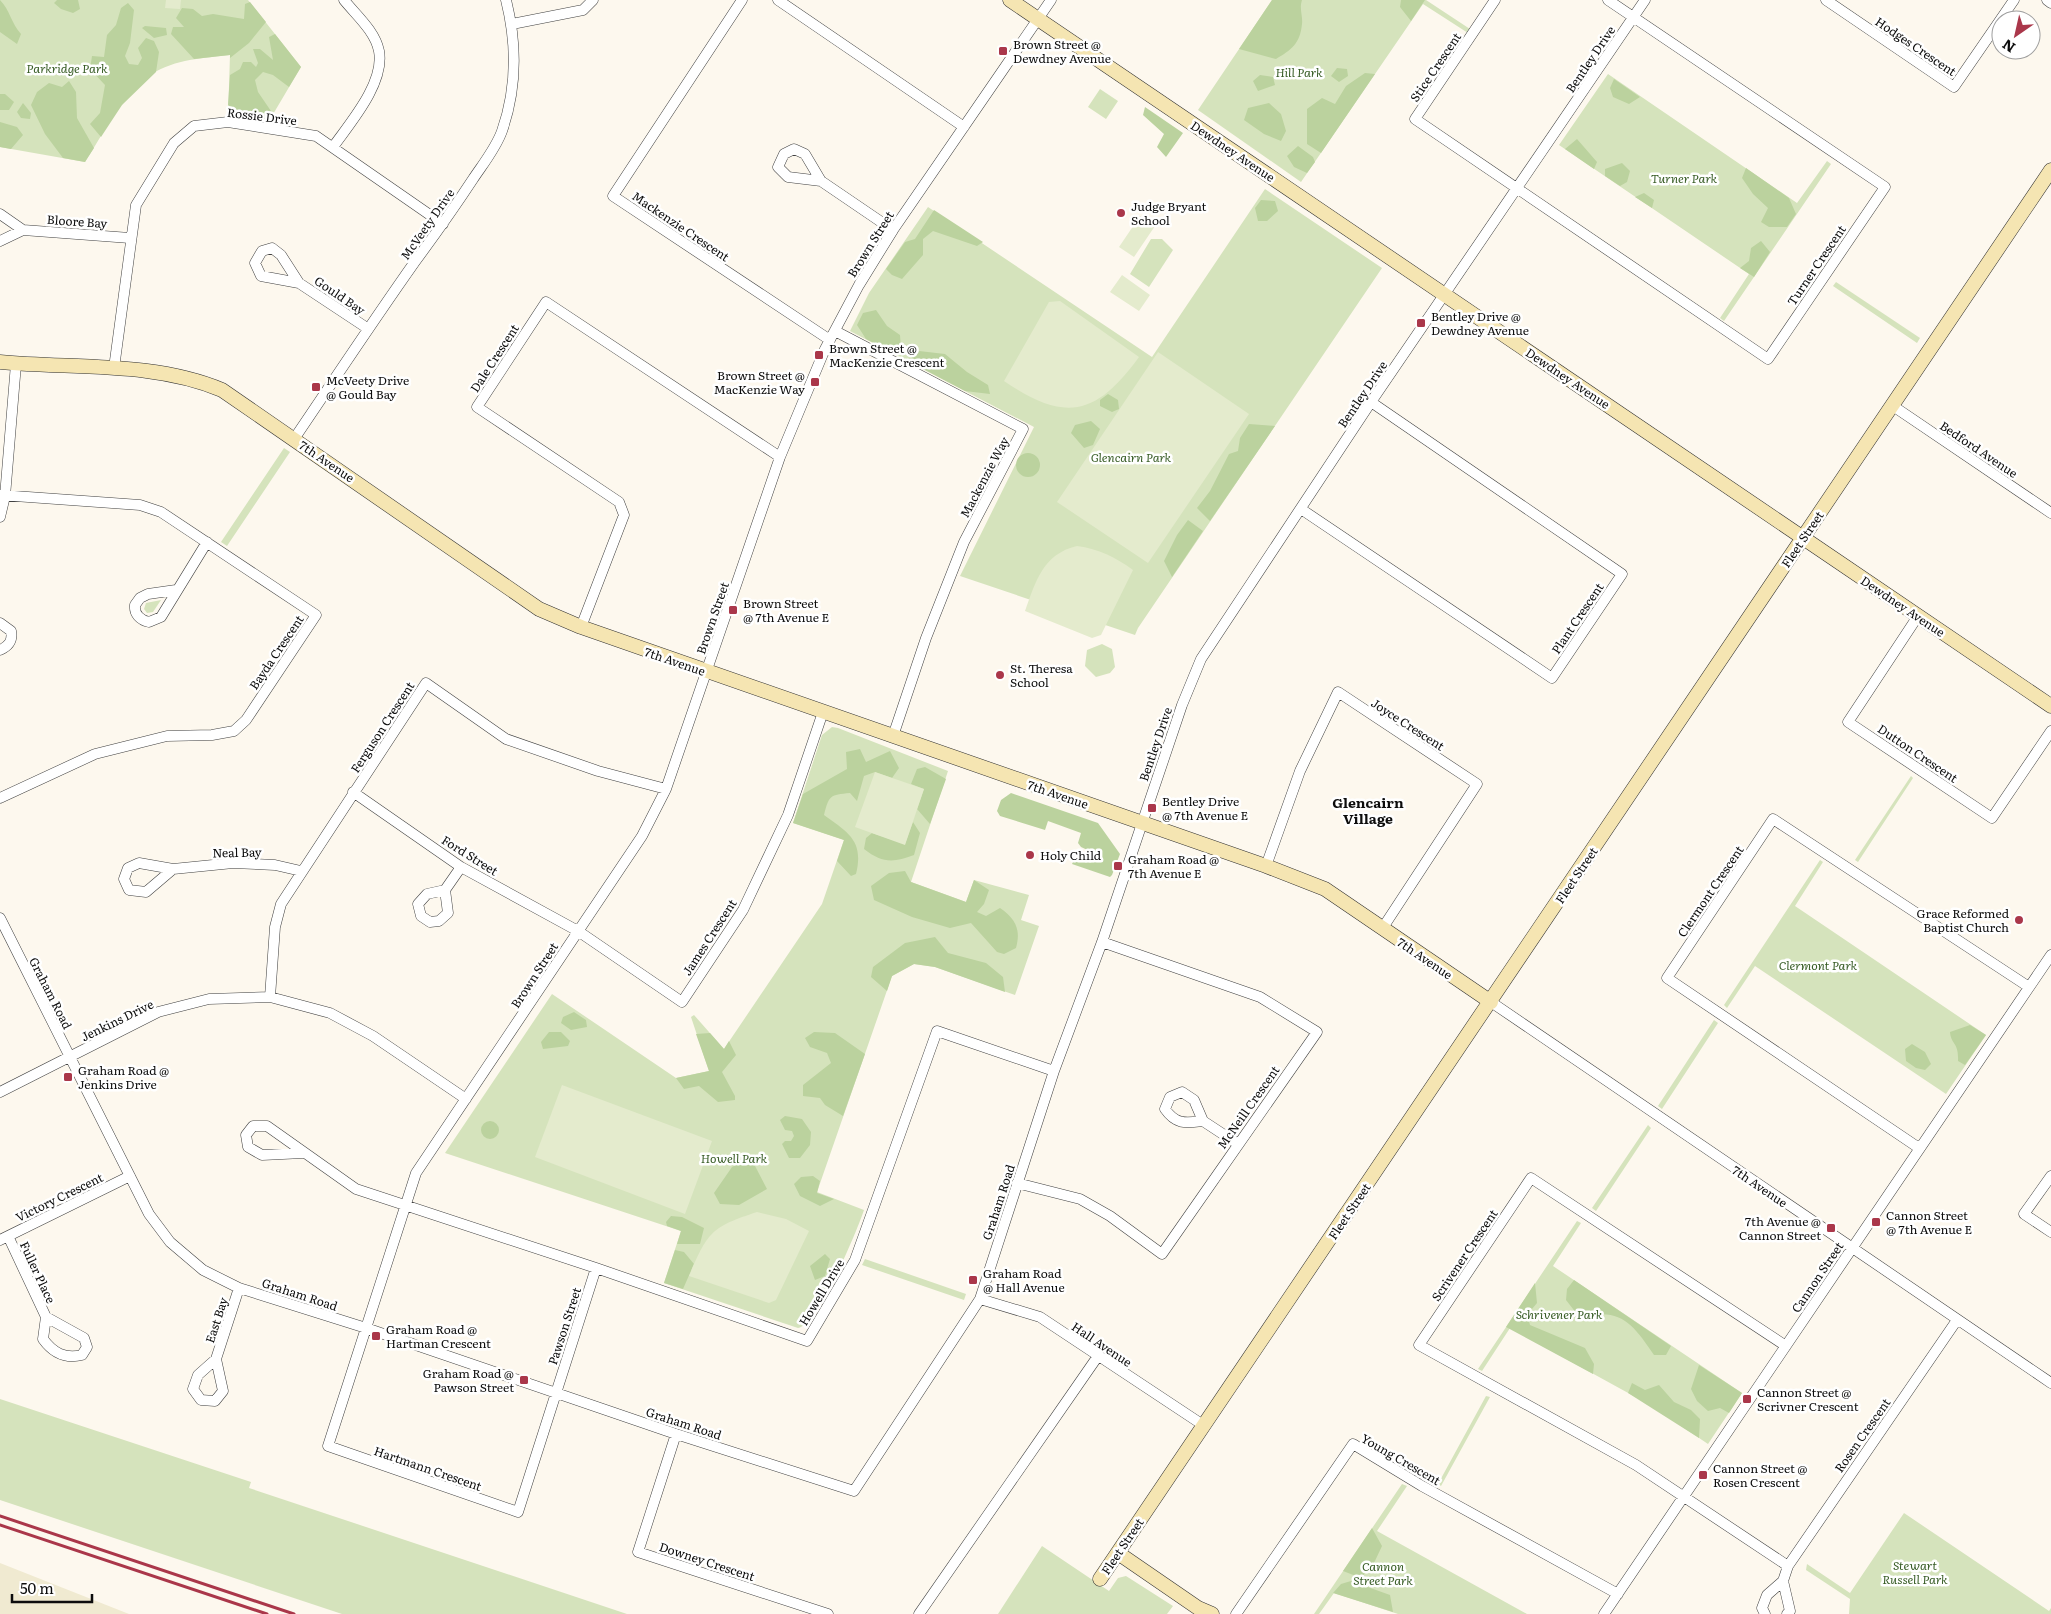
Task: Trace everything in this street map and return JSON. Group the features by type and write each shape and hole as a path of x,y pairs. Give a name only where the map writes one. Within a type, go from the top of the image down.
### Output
{"street":[{"path":"333,147 370,93 378,71 379,51 370,30 344,0"},
{"name":"McVeety Drive","path":"294,439 367,328 443,224 501,133 511,100 514,64 512,24 506,0"},
{"path":"512,24 583,10 593,0"},
{"name":"Mackenzie Crescent","path":"742,0 613,196 832,336"},
{"path":"778,0 964,127"},
{"name":"Dewdney Avenue","path":"1010,0 2051,706"},
{"name":"Brown Street","path":"366,1328 416,1173 642,836 666,789 780,457 832,336 859,285 893,230 1051,0"},
{"name":"Stice Crescent","path":"1495,0 1415,119 1518,188"},
{"path":"1608,0 1634,16"},
{"name":"Bentley Drive","path":"1141,823 1182,705 1201,659 1371,402 1645,0"},
{"name":"Hodges Crescent","path":"1826,0 1954,87 2014,0"},
{"path":"2047,0 2051,2"},
{"name":"Turner Crescent","path":"1518,188 1768,358 1885,187 1634,16"},
{"name":"Rossie Drive","path":"114,368 130,238 136,205 174,143 194,126 228,122 316,136 443,224"},
{"name":"Fleet Street","path":"1100,1580 2051,170"},
{"path":"821,180 893,230"},
{"path":"0,214 23,230"},
{"name":"Bloore Bay","path":"0,241 23,230 130,238"},
{"name":"Gould Bay","path":"299,283 367,328"},
{"name":"Dale Crescent","path":"581,628 624,515 619,502 477,407 546,302 780,457"},
{"name":"Mackenzie Way","path":"832,336 1024,429 964,542 926,638 893,736"},
{"name":"7th Avenue","path":"0,362 114,368 199,380 222,390 539,609 581,628 1266,866 1325,890 2051,1383"},
{"path":"0,517 16,364"},
{"name":"Plant Crescent","path":"1301,509 1552,678 1622,574 1371,402"},
{"name":"Bedford Avenue","path":"1893,406 2051,513"},
{"name":"Bayda Crescent","path":"0,798 95,754 167,736 212,735 234,731 246,720 316,616 161,512 140,505 3,495"},
{"path":"176,590 207,542"},
{"name":"Dutton Crescent","path":"1918,616 1848,722 1992,818 2051,731"},
{"path":"0,623 11,631 12,638 8,646 0,650"},
{"name":"Ferguson Crescent","path":"270,997 275,927 281,904 301,870 426,683 506,739 598,771 666,789"},
{"name":"Joyce Crescent","path":"1266,866 1300,771 1338,692 1477,784 1382,929"},
{"name":"James Crescent","path":"578,931 682,1002 743,910 788,815 823,712"},
{"name":"Ford Street","path":"353,792 460,867 578,931"},
{"name":"Clermont Crescent","path":"1919,1148 1667,978 1773,819 2029,987"},
{"name":"Graham Road","path":"0,918 5,941 70,1057 149,1214 170,1242 203,1270 239,1288 366,1328 676,1434 854,1490 980,1299 1054,1071 1102,942 1141,823"},
{"name":"Neal Bay","path":"172,869 233,863 275,864 301,870"},
{"path":"445,890 460,867"},
{"name":"McNeill Crescent","path":"1017,1183 1080,1199 1110,1216 1162,1254 1317,1032 1260,997 1102,942"},
{"name":"Cannon Street","path":"1604,1614 2051,955"},
{"name":"Jenkins Drive","path":"0,1092 158,1012 209,999 270,997 330,1013 373,1036 466,1099"},
{"name":"Howell Drive","path":"303,1153 262,1155 248,1147 246,1135 254,1126 267,1126 356,1189 596,1268 807,1341 855,1260 937,1031 1054,1071"},
{"path":"1203,1122 1238,1144"},
{"name":"Victory Crescent","path":"4,1238 130,1176"},
{"path":"2051,1176 2024,1214 2051,1232"},
{"name":"Scrivener Crescent","path":"1684,1497 1636,1464 1419,1345 1531,1178 1786,1346"},
{"name":"Fuller Place","path":"4,1238 46,1317 84,1338 87,1347 82,1356 72,1358 52,1352 43,1340 46,1317"},
{"name":"Pawson Street","path":"555,1392 596,1268"},
{"name":"East Bay","path":"216,1359 239,1288"},
{"name":"Hall Avenue","path":"980,1299 1040,1317 1203,1425"},
{"name":"Rosen Crescent","path":"1765,1614 1762,1608 1767,1595 1783,1581 1788,1566 1957,1320"},
{"name":"Hartmann Crescent","path":"366,1328 328,1446 518,1512 555,1392"},
{"path":"919,1614 1098,1356"},
{"name":"Downey Crescent","path":"676,1434 638,1552 828,1614"},
{"name":"Young Crescent","path":"1236,1614 1353,1444 1422,1486 1618,1594"},
{"path":"1684,1497 1788,1566"},
{"path":"1118,1553 1198,1608 1212,1614"},
{"path":"1783,1581 1790,1611 1787,1614"}],"shaded area":[{"path":"0,1563 129,1614 0,1614"}],"green space":[{"name":"Parkridge Park","path":"0,0 248,0 301,67 269,121 228,117 230,55 180,62 152,74 124,102 85,162 0,147"},
{"path":"0,0 21,34 17,44 0,32"},
{"path":"57,0 78,0 80,9 73,13 61,9 54,3"},
{"path":"166,0 181,0 180,9 165,8"},
{"name":"Hill Park","path":"1272,0 1426,0 1470,29 1468,33 1423,4 1301,182 1198,110"},
{"path":"1272,0 1302,0 1302,24 1299,37 1294,46 1276,59 1239,49"},
{"path":"1401,0 1425,0 1411,21 1400,7"},
{"path":"250,2 266,22 249,43 230,58 230,55 194,59 171,34 173,27 184,27 176,18 182,8 193,9 202,16 213,14 244,19 245,4"},
{"path":"128,3 134,10 130,43 125,56 129,64 138,65 142,58 138,48 146,38 154,41 159,52 156,72 122,105 101,137 90,124 100,113 105,85 90,69 92,56 104,57 107,35 116,25 121,8"},
{"path":"145,26 166,28 167,35 154,38 142,28"},
{"path":"275,34 301,67 289,87 273,75 263,72 255,80 258,92 273,114 269,121 248,119 228,105 230,75 240,69 243,62 251,62 256,67 258,63 253,49 260,49 273,60 269,37"},
{"path":"1337,68 1347,69 1348,76 1339,82 1331,76"},
{"path":"1365,73 1375,74 1321,153 1307,144 1307,109 1322,98 1335,104 1346,86"},
{"name":"Turner Park","path":"1608,74 1797,203 1827,161 1831,164 1724,321 1720,318 1749,274 1559,145"},
{"path":"1260,75 1273,77 1275,85 1258,91 1253,81"},
{"path":"1614,79 1640,97 1629,104 1613,97 1610,88"},
{"path":"69,81 76,92 77,118 94,148 85,162 63,158 45,134 31,105 37,92 49,83 62,87"},
{"path":"1100,89 1118,101 1106,119 1088,107"},
{"path":"0,94 5,94 14,102 9,110 0,110"},
{"path":"23,103 31,113 30,119 21,118 17,112"},
{"path":"1269,103 1281,114 1286,131 1281,141 1264,134 1244,120 1248,108"},
{"path":"1145,107 1183,133 1166,157 1157,147 1164,134 1143,115"},
{"path":"0,122 17,127 23,135 11,149 0,147"},
{"path":"1577,139 1597,162 1594,169 1565,149"},
{"path":"1298,146 1313,157 1315,162 1307,173 1294,167 1287,156"},
{"path":"1622,163 1630,171 1627,182 1620,186 1605,176 1605,169"},
{"path":"1746,168 1789,198 1796,214 1787,227 1769,227 1761,222 1768,208 1753,194 1742,178"},
{"name":"Glencairn Park","path":"1265,189 1382,268 1135,635 960,576 1034,427 850,331 869,293 928,207 1152,357"},
{"path":"1644,193 1654,200 1652,208 1635,197"},
{"path":"1261,200 1275,201 1278,211 1267,221 1258,221 1255,208"},
{"path":"934,210 983,242 977,246 933,231 923,239 923,255 902,279 892,275 886,269 905,242 915,239"},
{"path":"1140,216 1155,226 1134,257 1119,247"},
{"path":"1151,239 1162,239 1173,250 1149,287 1130,274"},
{"path":"1761,241 1770,252 1754,277 1740,268 1749,261 1751,248"},
{"path":"1122,275 1150,295 1139,311 1110,292"},
{"path":"1836,282 1920,338 1917,343 1833,286"},
{"path":"1060,301 1139,357 1108,392 1093,402 1078,407 1062,407 1045,403 1004,381 1049,302"},
{"path":"876,310 887,326 900,335 901,348 895,354 866,339 857,325 863,313"},
{"path":"919,351 945,354 967,372 988,385 990,394 965,391 908,361"},
{"path":"1158,352 1249,414 1148,563 1057,502"},
{"path":"1108,394 1118,400 1119,409 1112,412 1100,406 1100,400"},
{"path":"1091,421 1100,429 1093,445 1084,448 1071,433 1075,425"},
{"path":"1249,424 1275,426 1210,521 1197,508 1210,491 1229,454 1238,451 1240,438"},
{"path":"284,448 290,452 227,546 221,542"},
{"path":"1028,453 1033,454 1039,460 1039,470 1033,476 1028,477 1023,476 1017,470 1016,465 1017,460 1023,454"},
{"path":"1188,520 1203,531 1172,577 1164,561 1177,535"},
{"path":"1077,546 1106,554 1133,570 1101,635 1092,638 1025,611 1042,570 1056,555"},
{"path":"161,600 153,612 147,613 144,609 146,603"},
{"path":"1102,644 1112,649 1115,667 1110,673 1096,677 1085,666 1087,650"},
{"name":"Howell Park","path":"832,727 948,771 911,882 966,902 974,880 1029,895 1021,920 1039,926 1015,995 935,967 914,964 892,976 817,1192 864,1210 854,1237 826,1295 806,1323 798,1328 664,1283 681,1231 445,1153 552,994 676,1078 709,1071 691,1017 694,1015 724,1049 822,904 844,840 793,823 822,735"},
{"path":"860,749 866,762 890,751 899,768 892,778 875,772 864,776 857,801 850,793 831,797 827,803 824,815 841,827 856,846 858,863 856,874 851,876 837,861 844,840 793,823 803,794 847,769 846,752"},
{"path":"925,767 946,779 930,824 917,809 924,789 911,784 917,769"},
{"path":"875,772 924,789 905,845 855,827"},
{"path":"1911,776 1913,778 1858,862 1855,860"},
{"path":"1011,793 1098,823 1120,854 1112,875 1110,877 1072,864 1074,860 1088,860 1094,853 1081,847 1078,843 1081,833 1048,821 1045,830 1000,816 997,811 1001,800"},
{"path":"913,822 920,833 914,855 888,860 876,857 864,849 866,838 872,833 905,844"},
{"name":"Clermont Park","path":"1820,860 1823,862 1795,906 1986,1035 1946,1094 1755,966 1727,1008 1724,1005"},
{"path":"905,871 911,882 966,902 974,880 989,890 984,904 977,912 986,916 1000,908 1010,916 1017,930 1016,948 1004,954 997,952 971,923 950,928 912,917 874,900 871,886 889,873"},
{"path":"935,937 948,953 986,963 1003,977 1005,992 935,967 914,964 892,976 887,991 871,977 873,967 905,943"},
{"path":"574,1012 586,1020 587,1027 571,1030 561,1023 563,1017"},
{"path":"1714,1020 1718,1023 1662,1109 1658,1106"},
{"path":"1970,1025 1986,1035 1965,1065 1958,1061 1957,1050 1950,1032"},
{"path":"549,1032 561,1032 570,1041 568,1046 543,1049 541,1042"},
{"path":"814,1032 835,1033 865,1054 843,1116 825,1105 820,1098 803,1096 803,1085 831,1063 827,1053 810,1047 805,1038"},
{"path":"710,1033 724,1049 729,1041 736,1055 722,1072 735,1096 735,1100 718,1102 699,1086 684,1089 676,1078 709,1071 696,1034"},
{"path":"1912,1044 1925,1052 1931,1064 1925,1070 1916,1068 1906,1061 1905,1049"},
{"path":"562,1085 712,1141 685,1214 535,1157"},
{"path":"785,1116 802,1119 811,1132 810,1145 800,1158 789,1158 782,1144 785,1141 791,1141 794,1136 792,1131 785,1130 780,1120"},
{"path":"486,1121 494,1121 499,1126 497,1137 486,1139 481,1134 481,1126"},
{"path":"1648,1125 1651,1128 1596,1211 1592,1208"},
{"path":"747,1159 754,1164 767,1189 739,1205 720,1204 714,1193 732,1167"},
{"path":"813,1176 820,1181 817,1193 834,1199 820,1206 800,1196 794,1184 801,1177"},
{"path":"757,1212 786,1219 809,1231 776,1300 769,1303 689,1276 701,1250 713,1233 730,1222"},
{"path":"671,1216 682,1217 704,1228 700,1244 677,1244 681,1231 667,1226 666,1222"},
{"name":"Schrivener Park","path":"1577,1221 1581,1223 1553,1266 1742,1393 1708,1444 1650,1405 1510,1328 1482,1371 1478,1369"},
{"path":"675,1250 684,1252 694,1264 683,1289 664,1283"},
{"path":"825,1254 830,1259 825,1276 815,1280 810,1266"},
{"path":"865,1259 966,1294 964,1300 862,1265"},
{"path":"1574,1280 1671,1346 1666,1355 1654,1355 1632,1327 1624,1320 1615,1316 1605,1314 1580,1318 1566,1300 1567,1289"},
{"path":"1535,1283 1537,1303 1527,1315 1530,1325 1585,1348 1594,1364 1593,1374 1506,1327"},
{"path":"1699,1365 1742,1393 1729,1413 1720,1408 1708,1411 1697,1401 1691,1389"},
{"path":"1632,1383 1645,1390 1659,1385 1674,1402 1691,1410 1700,1419 1699,1438 1628,1393"},
{"path":"1486,1396 1490,1397 1441,1486 1438,1484"},
{"path":"0,1399 251,1482 249,1488 627,1614 342,1614 0,1500"},
{"name":"Cannon Street Park","path":"1402,1484 1407,1486 1377,1531 1527,1614 1398,1614 1334,1593 1319,1614 1314,1614"},
{"name":"Stewart Russell Park","path":"1904,1513 2049,1611 2051,1608 2051,1614 1849,1614 1850,1599 1806,1570 1807,1564 1850,1593"},
{"path":"1372,1528 1382,1546 1374,1563 1361,1578 1343,1571"},
{"path":"1042,1546 1109,1591 1118,1578 1126,1576 1173,1606 1167,1614 998,1614"},
{"path":"1351,1581 1390,1595 1393,1612 1333,1593 1341,1584"}],"railway":[{"path":"0,1516 294,1614"},
{"path":"0,1525 267,1614"}],"place":[{"name":"Brown Street @ Dewdney Avenue","path":"1003,51"},
{"name":"Judge Bryant School","path":"1121,213"},
{"name":"Bentley Drive @ Dewdney Avenue","path":"1421,323"},
{"name":"Brown Street @ MacKenzie Crescent","path":"819,355"},
{"name":"Brown Street @ MacKenzie Way","path":"815,382"},
{"name":"McVeety Drive @ Gould Bay","path":"316,387"},
{"name":"Brown Street @ 7th Avenue E","path":"733,610"},
{"name":"St. Theresa School","path":"1000,675"},
{"name":"Bentley Drive @ 7th Avenue E","path":"1152,808"},
{"name":"Holy Child","path":"1030,855"},
{"name":"Graham Road @ 7th Avenue E","path":"1118,866"},
{"name":"Grace Reformed Baptist Church","path":"2019,920"},
{"name":"Graham Road @ Jenkins Drive","path":"68,1077"},
{"name":"Cannon Street @ 7th Avenue E","path":"1876,1222"},
{"name":"7th Avenue @ Cannon Street","path":"1831,1228"},
{"name":"Graham Road @ Hall Avenue","path":"973,1280"},
{"name":"Graham Road @ Hartman Crescent","path":"376,1336"},
{"name":"Graham Road @ Pawson Street","path":"524,1380"},
{"name":"Cannon Street @ Scrivner Crescent","path":"1747,1399"},
{"name":"Cannon Street @ Rosen Crescent","path":"1703,1475"}],"district":[{"name":"Glencairn Village","path":"1368,810"}]}
